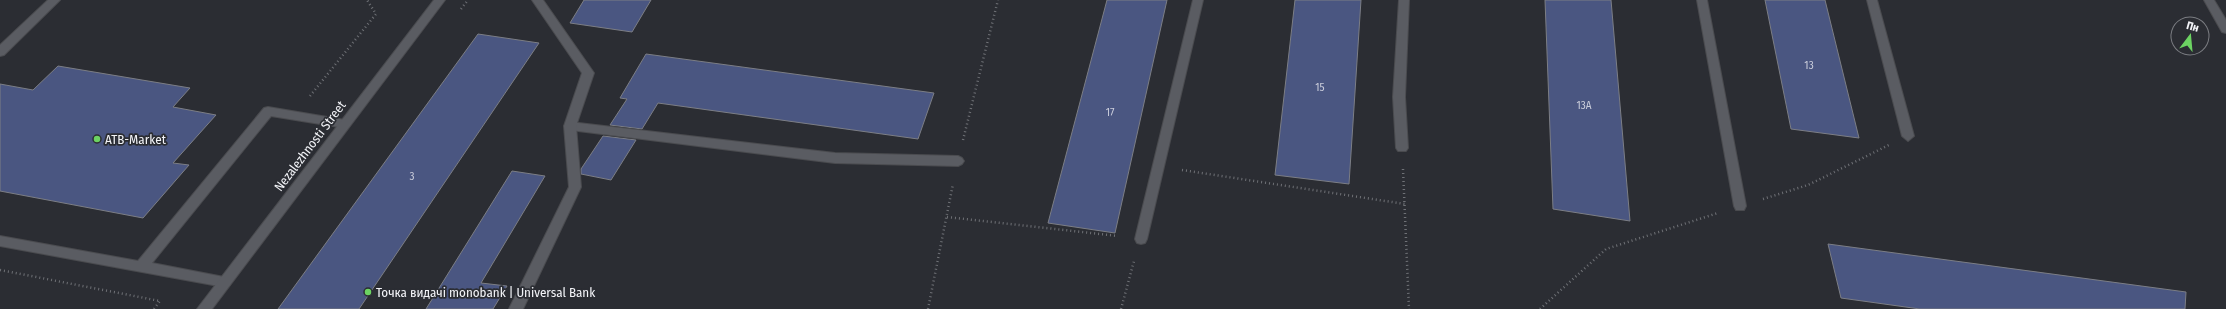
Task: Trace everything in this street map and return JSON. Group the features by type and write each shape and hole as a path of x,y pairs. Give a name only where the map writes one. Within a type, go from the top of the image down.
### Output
{"street":[{"path":"0,52 55,0"},
{"name":"Nezalezhnosti Street","path":"204,309 440,0"},
{"path":"516,309 575,187 570,126 588,73 537,0"},
{"path":"1141,239 1198,0"},
{"path":"1402,148 1399,97 1404,0"},
{"path":"1702,0 1740,206"},
{"path":"1872,0 1908,136"},
{"path":"2209,0 2226,29"},
{"path":"140,267 268,111 345,124"},
{"path":"570,126 834,158 958,161"},
{"path":"0,241 224,282"}],"path":[{"path":"268,111 306,102 376,14 367,0"},
{"path":"1540,309 1606,249 1808,185 1908,136"},
{"path":"1402,148 1409,309"},
{"path":"1158,167 1405,204"},
{"path":"947,218 1141,239 1121,309"},
{"path":"0,270 160,301 154,309"}],"building":[{"path":"584,0 651,0 632,32 570,23"},
{"path":"1107,0 1167,0 1115,233 1048,223"},
{"path":"1295,0 1361,0 1349,184 1275,175"},
{"path":"1545,0 1611,0 1630,221 1553,209"},
{"path":"1765,0 1825,0 1859,138 1791,129"},
{"path":"478,34 539,43 359,309 278,309"},
{"path":"646,54 934,93 918,139 658,103 642,129 610,125 627,99 620,98"},
{"name":"ATB-Market","path":"58,66 190,88 173,107 216,115 173,163 189,165 143,218 0,191 0,84 33,90"},
{"path":"603,136 636,140 611,180 581,174 581,169"},
{"path":"512,171 545,176 481,283 507,286 493,309 426,309"},
{"path":"1828,244 2186,292 2185,309 1920,309 1841,298"}],"place":[{"name":"ATB-Market","path":"97,139"},
{"name":"Точка видачі monobank | Universal Bank","path":"368,292"}]}
